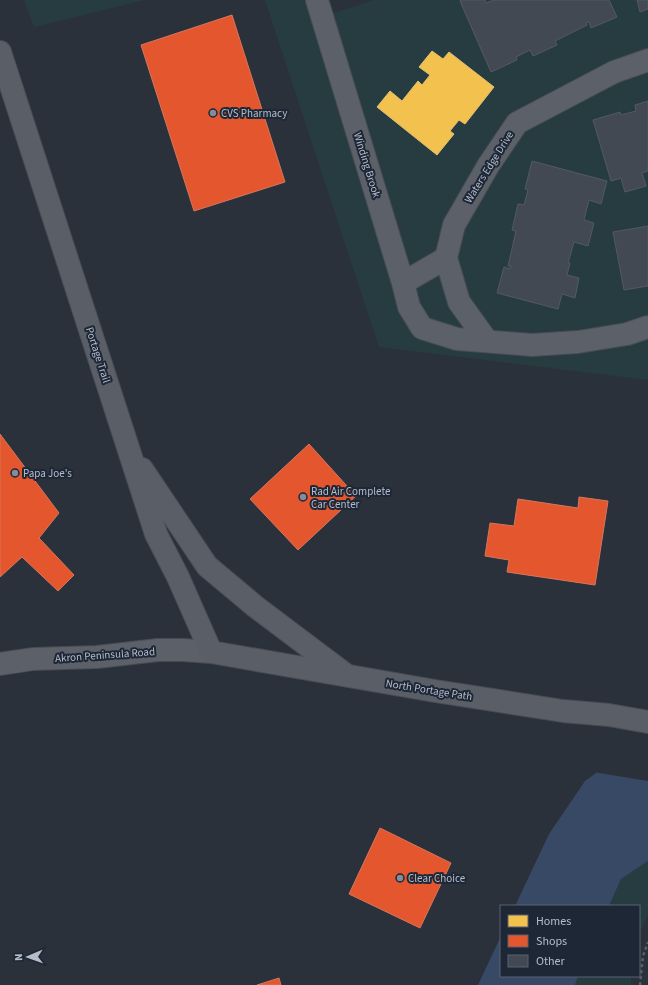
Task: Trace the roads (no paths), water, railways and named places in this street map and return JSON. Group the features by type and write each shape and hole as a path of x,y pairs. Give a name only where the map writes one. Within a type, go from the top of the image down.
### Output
{"main road":[{"name":"Portage Trail","path":"0,52 156,534 178,577 211,652"},
{"path":"128,448 208,566 256,607 349,677"},
{"name":"North Portage Path","path":"211,652 349,677 563,711 609,715 648,722"}],"street":[{"name":"Winding Brook","path":"316,0 404,283 409,307 422,328 457,339 487,341"},
{"name":"Waters Edge Drive","path":"446,258 454,225 488,166 517,123 614,72 648,60"},
{"path":"404,283 446,258 459,302 487,341 532,345 578,342 627,334 648,327"},
{"name":"Akron Peninsula Road","path":"0,664 33,659 97,657 158,650 211,652"}],"water":[{"path":"648,735 648,861 621,879 609,905 515,905 549,834 585,781"},
{"path":"500,938 500,977 578,977 575,985 478,985"}],"place":[{"name":"CVS Pharmacy","path":"213,113"},
{"name":"Papa Joe's","path":"15,473"},
{"name":"Rad Air Complete Car Center","path":"303,497"},
{"name":"Clear Choice","path":"400,878"}]}
